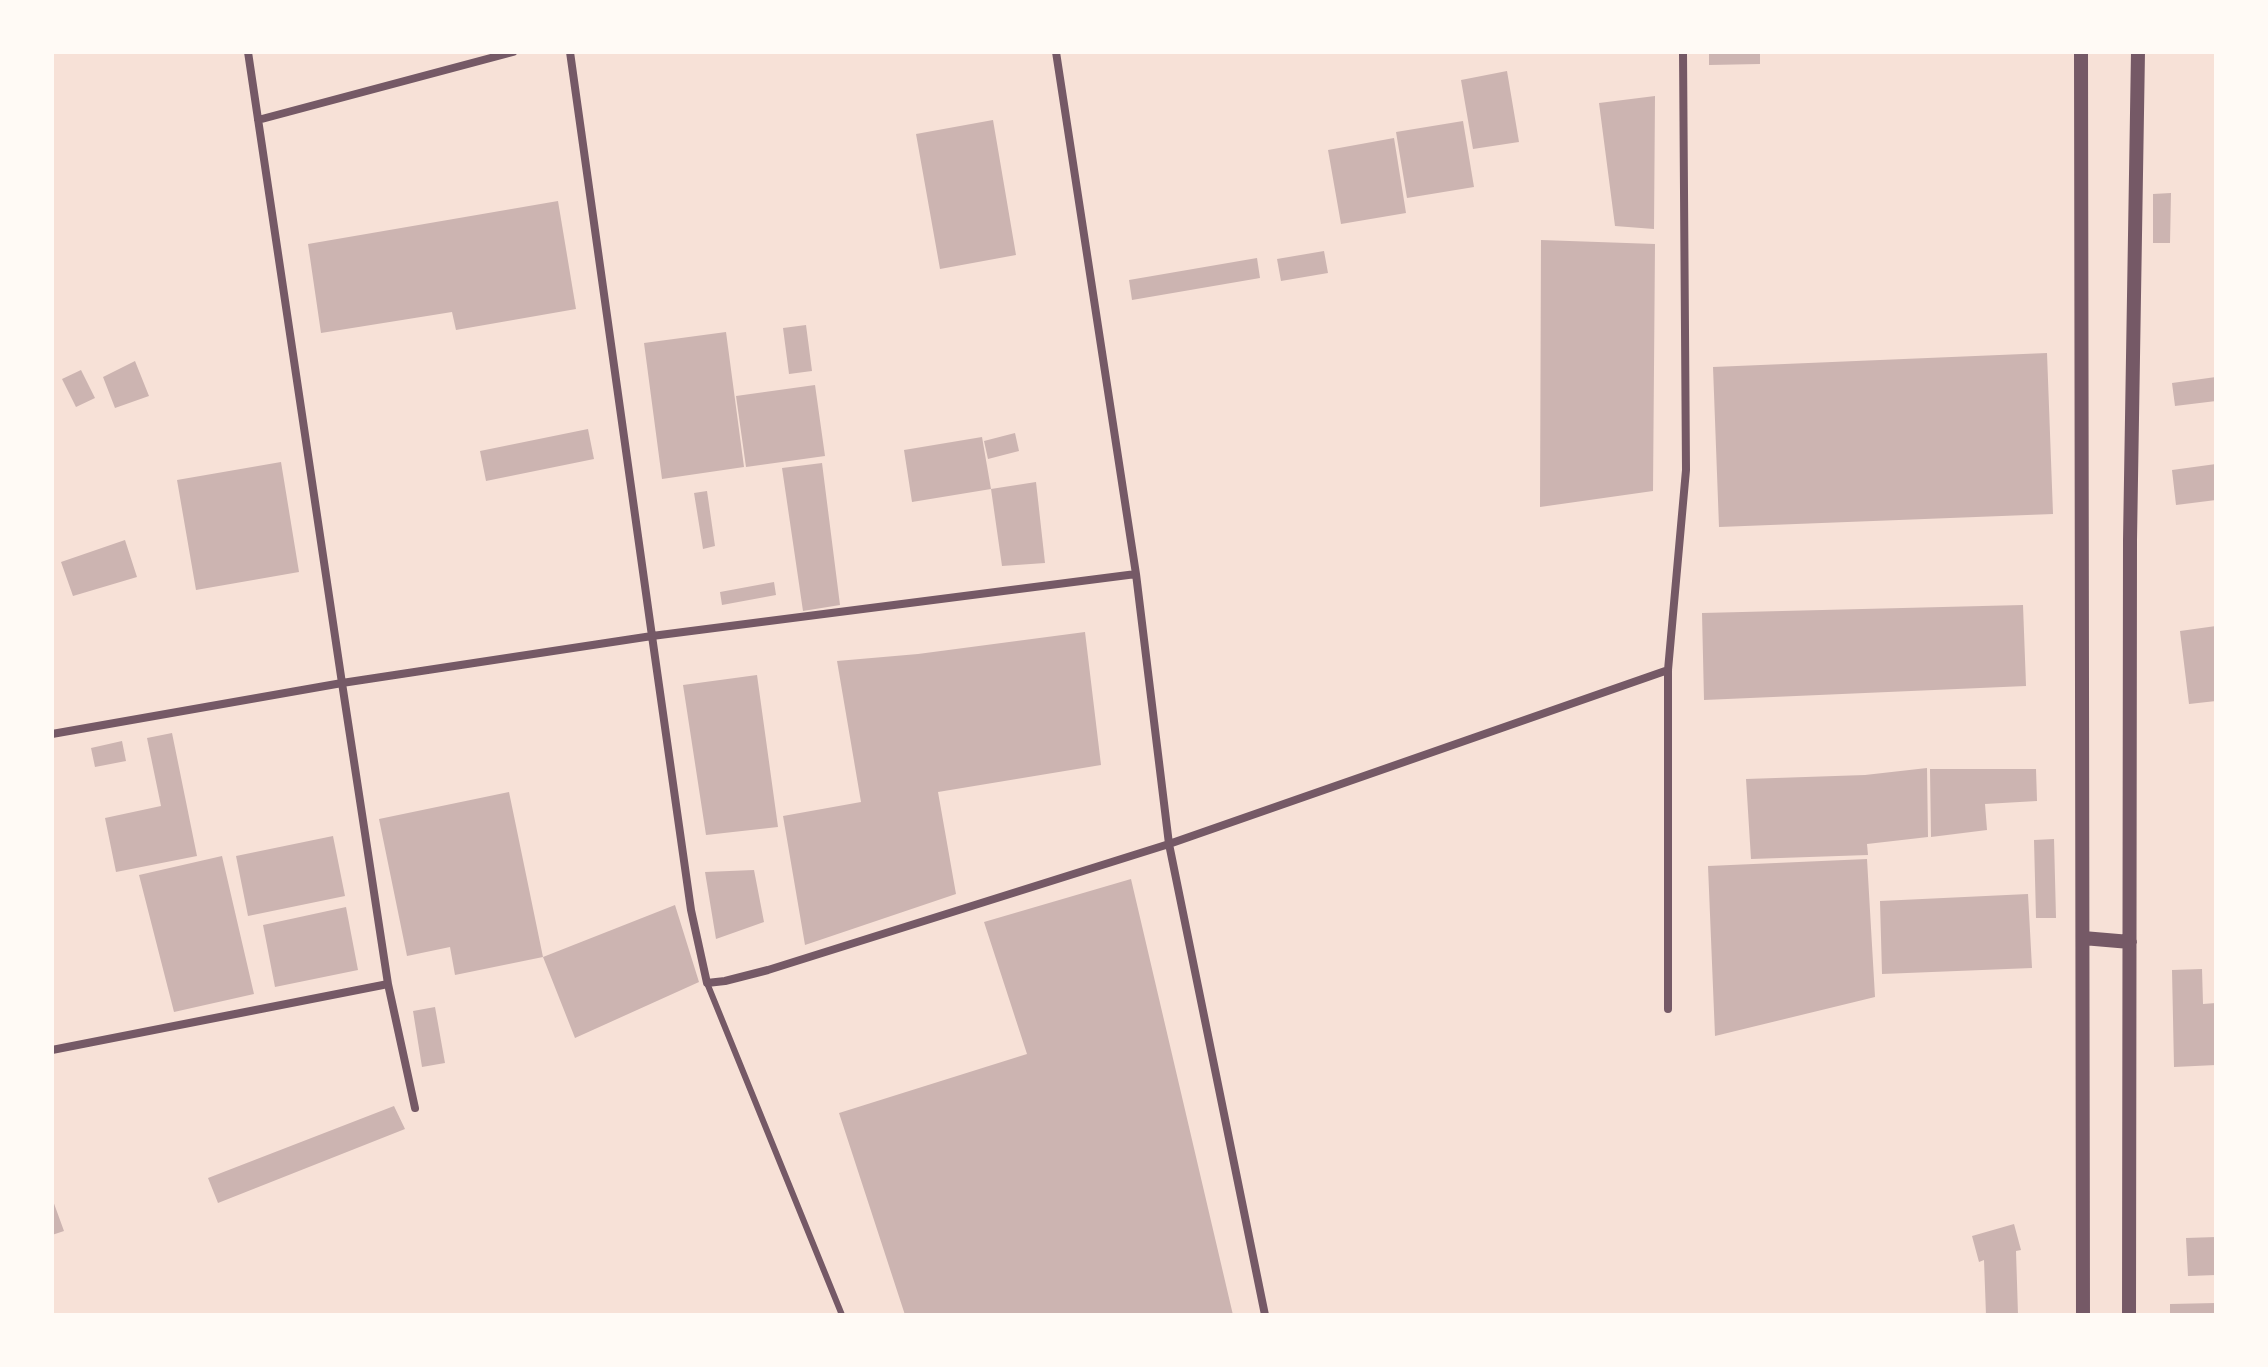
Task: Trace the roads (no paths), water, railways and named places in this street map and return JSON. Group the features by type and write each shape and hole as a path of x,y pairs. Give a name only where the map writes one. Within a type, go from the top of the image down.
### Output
{"street":[{"path":"248,52 388,984 415,1108"},
{"path":"258,120 513,52"},
{"path":"570,52 691,910 707,983 768,970 1169,844 1668,670"},
{"path":"1056,52 1136,574 1169,844 1265,1315"},
{"path":"1668,1009 1668,670 1686,470 1683,52"},
{"path":"2081,52 2083,1315"},
{"path":"2129,1315 2130,540 2138,52"},
{"path":"52,734 342,683 652,636 1136,574"},
{"path":"2083,938 2130,942"},
{"path":"52,1050 388,984"}],"lane":[{"path":"707,983 842,1315"}]}
